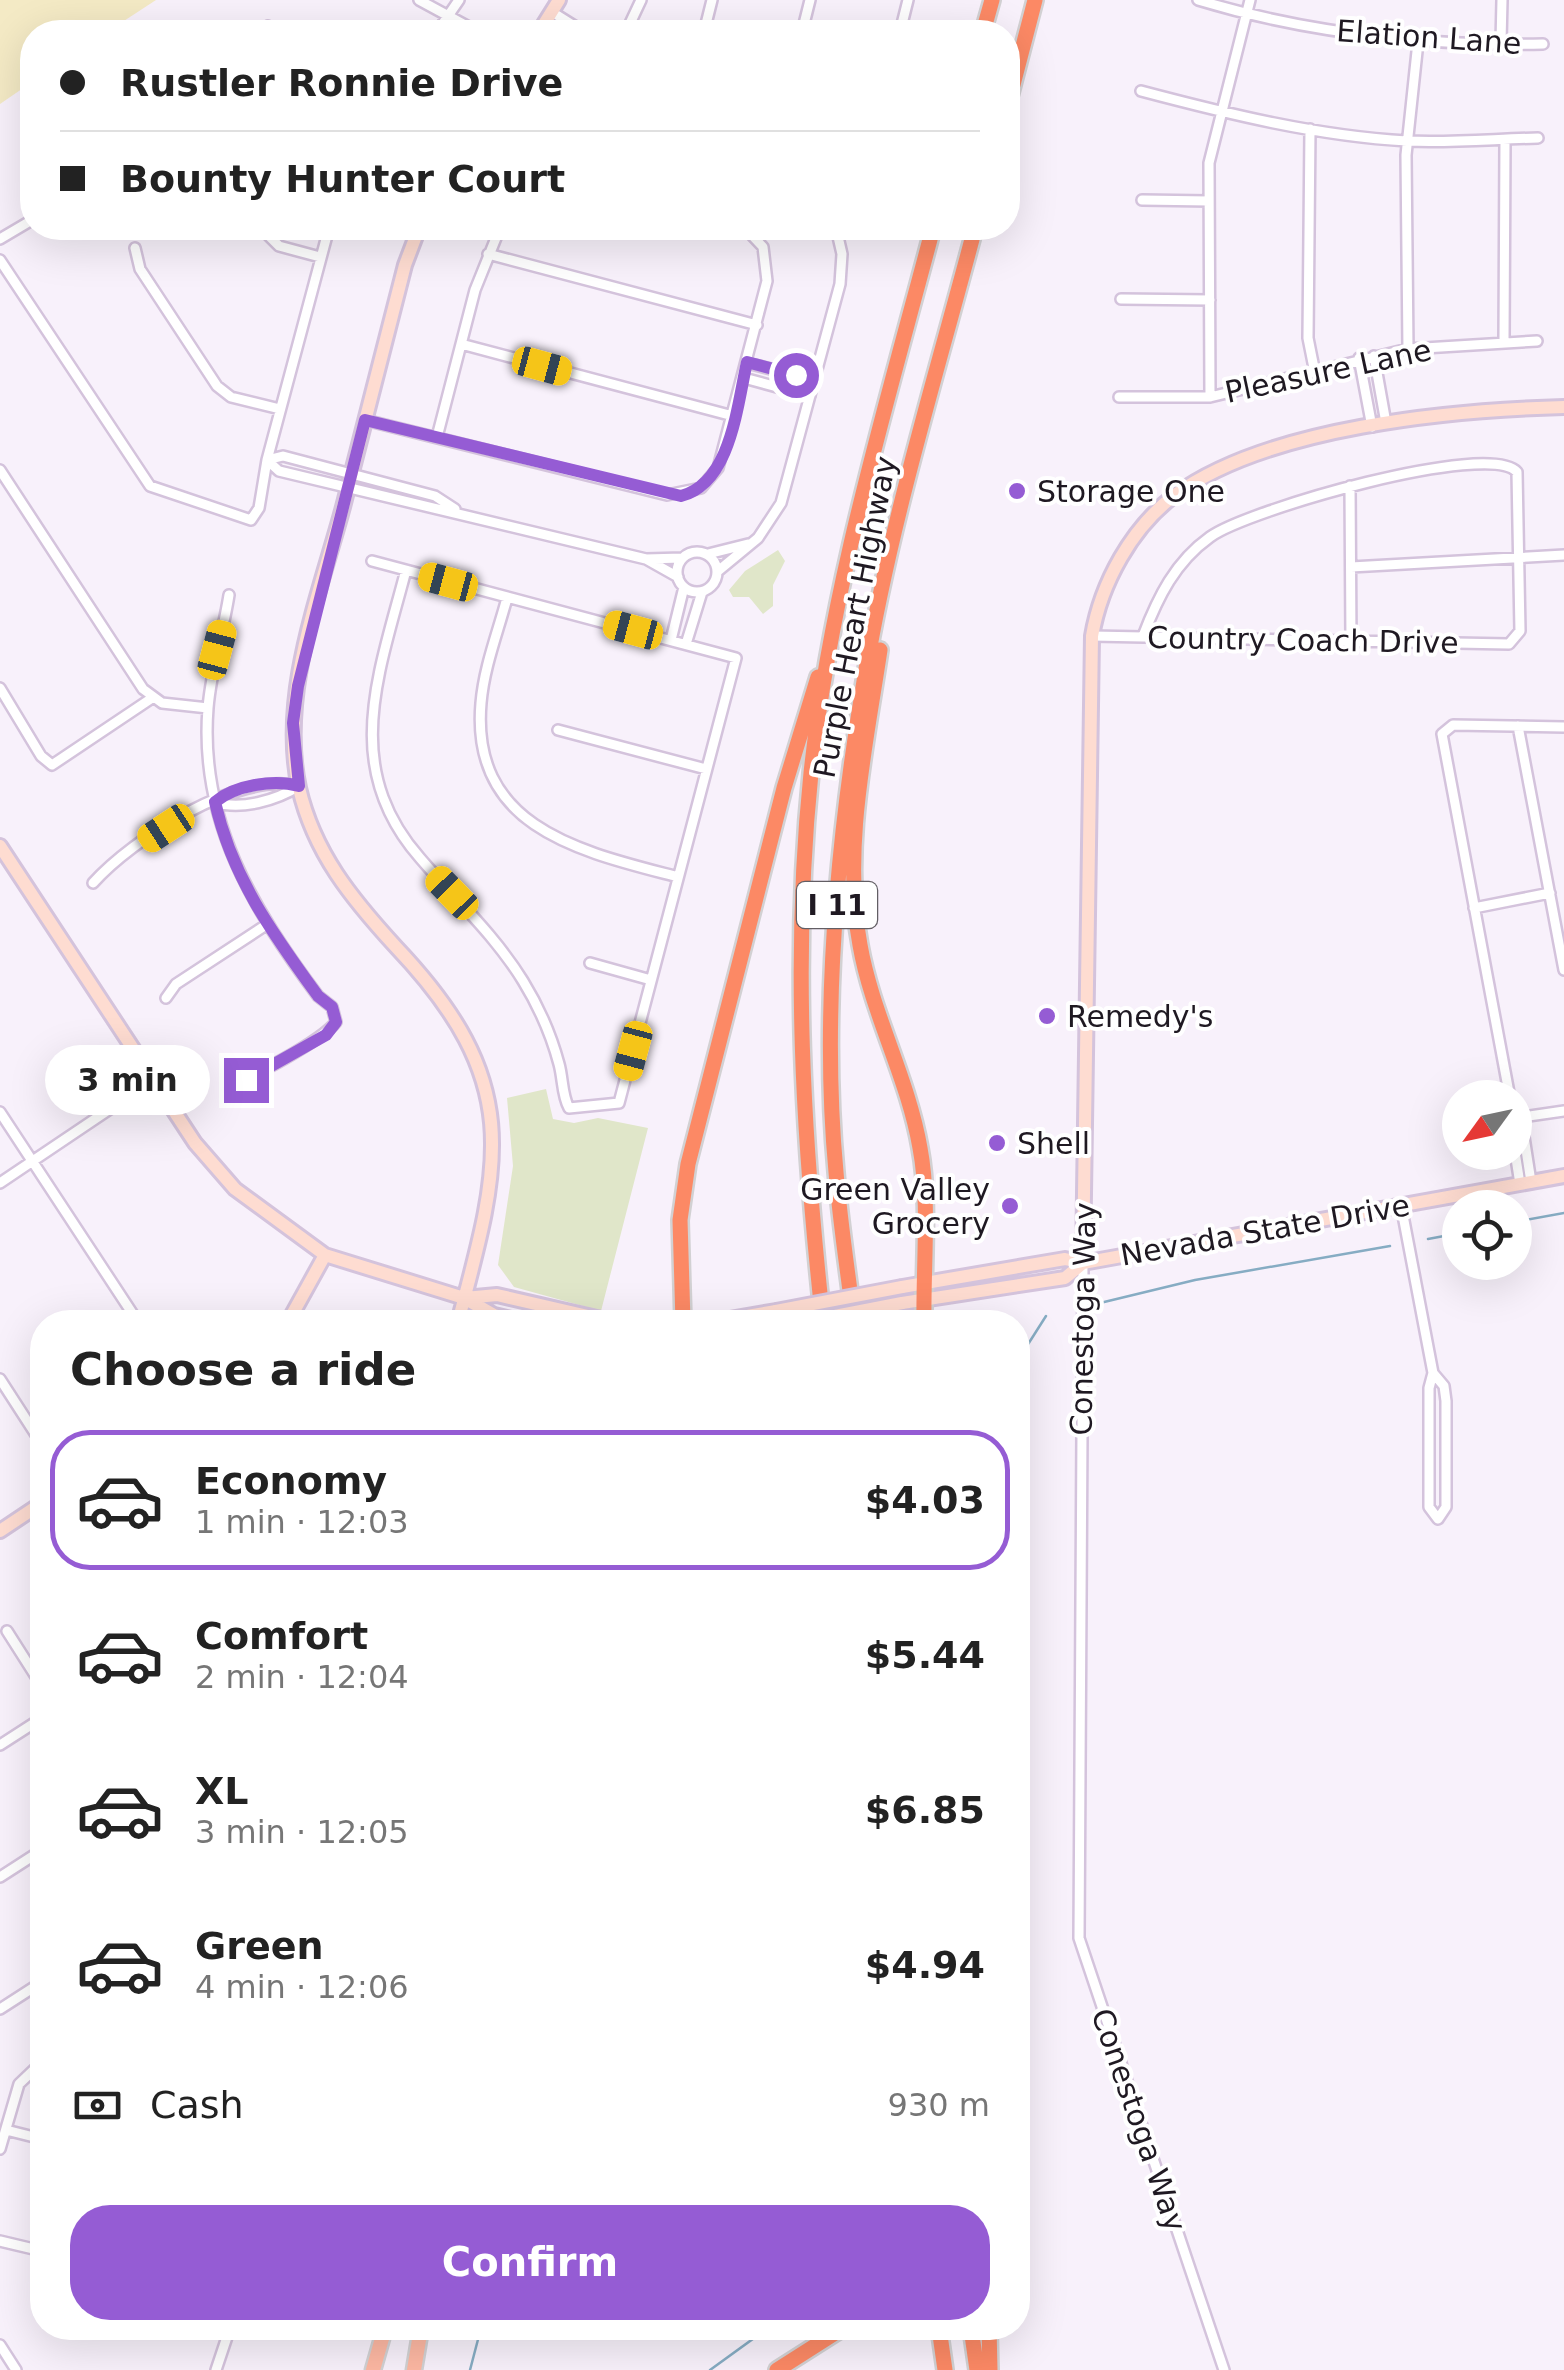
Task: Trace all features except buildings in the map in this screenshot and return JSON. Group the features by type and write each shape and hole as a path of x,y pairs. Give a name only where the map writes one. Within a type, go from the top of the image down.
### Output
{"highway":[{"path":"1020,58 1035,0"},
{"name":"Purple Heart Highway","path":"822,1310 805,1140 799,992 811,770 834,625 930,240"},
{"name":"Purple Heart Highway","path":"853,1310 836,1169 835,932 845,812 865,672 905,493 972,240"},
{"path":"905,493 862,778 854,874 860,944 910,1099 922,1153 923,1310"},
{"path":"683,1310 680,1220 688,1164 784,788 834,625"},
{"path":"777,2370 824,2340"},
{"path":"941,2340 945,2370"},
{"path":"973,2340 977,2370"},
{"path":"989,2340 990,2370"}],"main road":[{"path":"373,2370 381,2340"},
{"path":"414,2370 420,2340"}],"street":[{"path":"418,0 451,20"},
{"path":"447,18 459,0"},
{"name":"Elation Lane","path":"1198,0 1246,15 1418,42 1543,44"},
{"path":"1210,396 1208,164 1250,0"},
{"path":"1501,42 1502,0"},
{"path":"1408,348 1406,141 1414,112 1418,42"},
{"path":"1142,91 1221,112 1310,129 1406,141 1538,138"},
{"path":"1310,129 1308,338 1314,368"},
{"path":"1504,340 1505,141"},
{"path":"1142,200 1208,202"},
{"path":"273,240 279,246 320,257"},
{"path":"0,260 150,486 252,520 259,508 267,460 325,240"},
{"path":"417,240 349,482 298,686 293,723 299,786 313,832 336,877 442,998 480,1072 493,1135 493,1179 461,1310"},
{"path":"437,437 460,344 494,240"},
{"path":"365,420 667,495 701,488 718,468 768,280 763,247 756,240"},
{"path":"686,644 702,592 713,585 718,571 768,527 781,504 840,284 839,240"},
{"path":"135,248 140,269 217,386 232,396 280,409"},
{"path":"488,254 757,324"},
{"path":"1122,299 1210,300"},
{"name":"Pleasure Lane","path":"1118,397 1210,396 1408,348 1504,340 1536,342"},
{"path":"460,344 733,416"},
{"path":"1374,356 1379,425"},
{"path":"1359,358 1379,425"},
{"path":"747,362 814,380"},
{"path":"744,378 810,396"},
{"name":"Conestoga Way","path":"1224,2370 1080,1938 1092,636 1114,570 1142,527 1172,498 1236,463 1379,425 1460,412 1564,407"},
{"path":"267,460 283,456 430,510 458,511 646,559 678,577 684,587 702,592"},
{"path":"267,460 278,471 349,482"},
{"path":"1143,636 1169,579 1214,534 1269,509 1350,486 1452,467 1501,462 1514,467 1519,478 1519,557"},
{"path":"0,470 4,483 152,698"},
{"path":"1350,486 1352,642"},
{"path":"646,559 682,558 693,552 708,554 748,544"},
{"path":"708,554 718,571"},
{"path":"1352,567 1564,554"},
{"name":"Country Coach Drive","path":"1092,636 1514,642 1520,631 1519,557"},
{"path":"678,577 682,558"},
{"path":"372,561 406,570 507,598 736,658 620,1103 569,1108 551,1039 522,980 495,940 403,838 382,797 372,756 372,704 406,570"},
{"path":"671,640 684,587"},
{"path":"227,1085 246,1080 326,1035 336,1022 332,1007 318,996 266,925 231,859 215,802 209,766 208,708 230,595"},
{"path":"507,598 481,703 485,749 503,792 526,819 558,841 678,876"},
{"path":"0,688 41,756 52,765 152,698 208,708"},
{"path":"1507,1080 1442,740 1448,726 1564,727"},
{"path":"1518,726 1564,970"},
{"path":"558,730 706,768"},
{"path":"93,883 108,866 226,793 281,782 299,786"},
{"path":"0,846 218,1172 270,1219 324,1255 464,1298 485,1310"},
{"path":"1474,908 1550,893"},
{"path":"166,998 176,984 266,925"},
{"path":"590,963 651,980"},
{"path":"0,1182 154,1080"},
{"path":"1532,1116 1564,1110"},
{"path":"0,1112 130,1310"},
{"path":"1521,1170 1526,1183"},
{"path":"1525,1170 1526,1183"},
{"name":"Nevada State Drive","path":"781,1310 1065,1259 1084,1263 1564,1176"},
{"path":"1401,1205 1433,1373 1429,1388 1429,1506 1438,1519 1446,1507 1446,1402 1444,1386 1433,1373"},
{"path":"295,1310 324,1255"},
{"name":"Nevada State Drive","path":"866,1310 1065,1278 1084,1263"},
{"path":"464,1298 497,1295 554,1310"},
{"path":"0,1379 30,1425"},
{"path":"0,1531 30,1511"},
{"path":"7,1631 30,1667"},
{"path":"0,1745 30,1726"},
{"path":"0,1877 30,1858"},
{"path":"0,2010 30,1990"},
{"path":"0,2150 19,2084 30,2073"},
{"path":"6,2130 30,2136"},
{"path":"0,2240 30,2249"},
{"path":"216,2370 226,2340"},
{"path":"0,2346 16,2370"}],"green space":[{"path":"778,550 785,561 773,585 773,606 763,614 749,597 733,597 729,590 745,571"},
{"path":"546,1089 553,1119 574,1123 598,1118 648,1128 601,1310 514,1287 498,1265 513,1166 507,1098"}],"sand":[{"path":"0,0 156,0 125,20 20,20 20,90 0,104"}],"waterway":[{"path":"1532,1219 1564,1213"},
{"path":"1428,1239 1442,1236"},
{"path":"1100,1303 1195,1280 1390,1246"},
{"path":"1030,1341 1046,1316"},
{"path":"470,2370 478,2340"},
{"path":"710,2370 751,2340"}],"place":[{"name":"Storage One","path":"1017,491"},
{"name":"Remedy's","path":"1047,1016"},
{"name":"Shell","path":"997,1143"},
{"name":"Green Valley Grocery","path":"1010,1206"}],"route":[{"path":"246,1080 310,1040 326,1035 336,1022 332,1007 318,996 255,908 231,859 215,802 226,793 281,782 299,786 293,723 298,686 365,420 681,496 701,488 718,468 747,362 796,375"}]}
